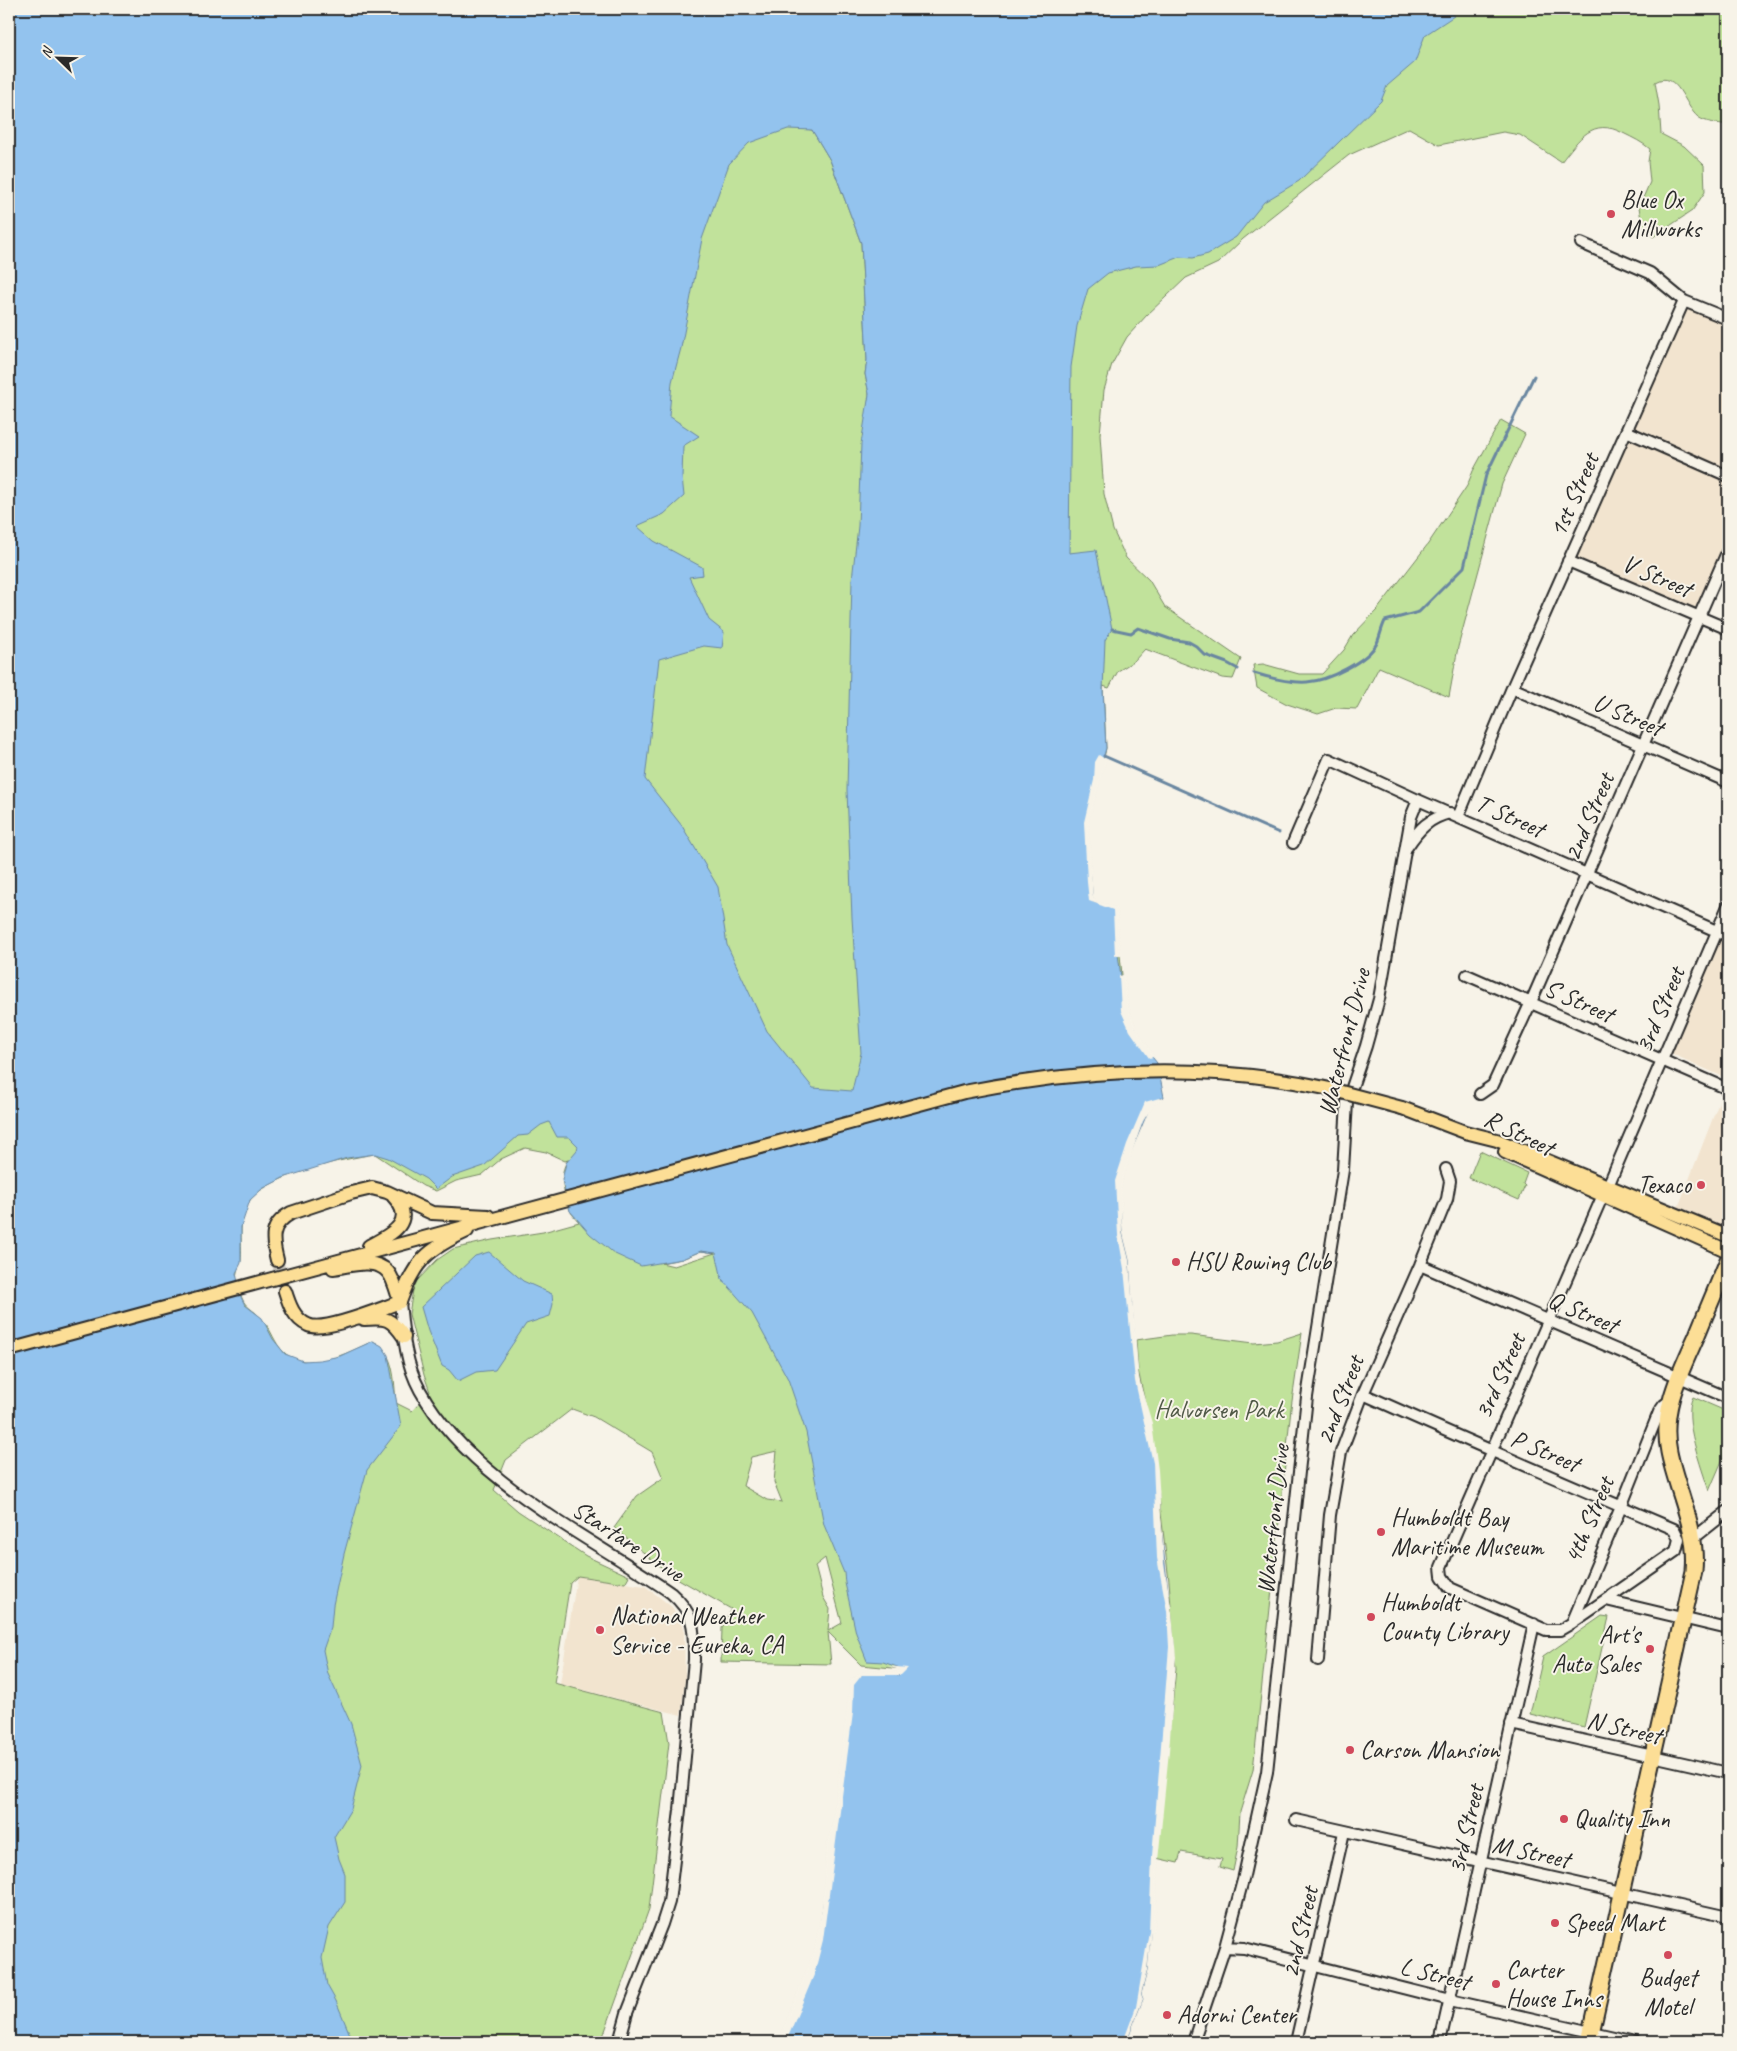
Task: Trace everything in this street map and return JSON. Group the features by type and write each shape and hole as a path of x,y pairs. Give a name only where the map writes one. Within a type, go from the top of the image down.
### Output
{"highway":[{"name":"4th Street","path":"1590,2037 1684,1619 1696,1556 1686,1539 1668,1450 1666,1426 1671,1400 1679,1376 1728,1260"}],"main road":[{"name":"R Street","path":"503,1216 964,1092 1020,1081 1152,1070 1233,1074 1320,1087 1402,1108 1465,1132 1537,1167 1728,1236"},
{"path":"277,1260 272,1238 276,1226 286,1216 366,1189 380,1189 423,1210 442,1215 503,1216"},
{"name":"R Street","path":"1605,1190 1728,1251"},
{"path":"344,1258 384,1238 399,1226 403,1212 393,1196"},
{"path":"9,1350 503,1216"},
{"path":"285,1291 289,1304 297,1317 308,1325 318,1327 349,1320 400,1302 412,1271 434,1249 465,1232 503,1216"},
{"path":"289,1274 362,1264 380,1266 389,1273 400,1302"},
{"path":"349,1320 384,1318 394,1324 404,1337"}],"street":[{"path":"1581,243 1650,273 1684,301 1728,319"},
{"name":"1st Street","path":"1454,815 1684,301"},
{"path":"1626,431 1728,476"},
{"name":"2nd Street","path":"1480,1094 1492,1085 1531,1002 1728,550"},
{"name":"V Street","path":"1568,561 1728,630"},
{"name":"U Street","path":"1512,688 1728,782"},
{"name":"T Street","path":"1293,842 1329,759 1728,936"},
{"name":"Waterfront Drive","path":"1193,2042 1225,1946 1243,1880 1267,1772 1307,1396 1343,1170 1347,1102 1376,1011 1411,817 1418,800"},
{"name":"Waterfront Drive","path":"1406,849 1425,824 1434,818 1454,815"},
{"name":"3rd Street","path":"1440,2042 1534,1624 1450,1588 1442,1576 1441,1567 1490,1450 1662,1061 1728,906"},
{"name":"S Street","path":"1467,975 1728,1089"},
{"name":"2nd Street","path":"1318,1660 1330,1515 1334,1483 1346,1435 1447,1199 1450,1181 1446,1169"},
{"name":"Q Street","path":"1420,1265 1728,1398"},
{"name":"Startare Drive","path":"400,1302 407,1356 419,1389 458,1441 508,1484 557,1520 671,1593 687,1608 692,1620 694,1660 680,1818 669,1902 626,2013 619,2042"},
{"name":"P Street","path":"1363,1394 1674,1529 1686,1539"},
{"name":"4th Street","path":"1572,1623 1659,1412 1671,1400"},
{"path":"1534,1624 1551,1631 1560,1630 1676,1551 1686,1539 1728,1511"},
{"path":"1606,1600 1728,1629"},
{"name":"N Street","path":"1511,1724 1728,1773"},
{"name":"M Street","path":"1296,1820 1728,1917"},
{"name":"2nd Street","path":"1296,2042 1344,1832"},
{"name":"L Street","path":"1225,1946 1244,1948 1313,1965 1590,2037 1636,2042"}],"shaded area":[{"path":"1686,306 1728,325 1728,534 1695,612 1576,558"},
{"path":"1728,919 1728,1079 1670,1053"},
{"path":"1728,1079 1728,1232 1676,1213"},
{"path":"577,1576 645,1586 672,1607 684,1627 685,1679 681,1715 560,1684"}],"green space":[{"path":"9,9 812,130 830,160 861,243 867,360 865,374 869,394 876,1085 740,1224 903,1669 861,1665 828,1632 831,1664 721,1662 722,1628 731,1609 668,1573 614,1528 637,1496 663,1478 652,1452 594,1417 572,1409 506,1460 494,1490 518,1511 586,1556 629,1576 625,1583 578,1576 570,1583 554,1683 664,1712 669,1743 649,1909 601,2042 262,2042","holes":["525,1148 546,1152 565,1161 568,1160 563,1171 564,1191 571,1212 579,1222 543,1232 492,1240 453,1249 437,1260 414,1284 409,1314 430,1392 412,1411 396,1403 392,1368 386,1353 373,1341 348,1353 322,1361 294,1359 281,1349 265,1323 243,1301 237,1278 237,1269 241,1261 243,1213 251,1199 261,1190 275,1182 309,1169 375,1154 423,1186 436,1191 456,1181 482,1175 501,1159","701,1251 715,1253 674,1266 661,1263 682,1259","777,1451 774,1482 782,1502 767,1500 743,1486 751,1457","825,1558 842,1623 828,1631 830,1609 823,1597 815,1566"]},
{"path":"1124,9 1728,9 1728,125 1709,122 1698,117 1680,90 1669,80 1663,79 1655,82 1661,134 1684,146 1704,165 1705,192 1692,211 1653,237 1642,226 1639,207 1650,182 1648,162 1650,149 1623,133 1612,129 1595,129 1580,138 1561,162 1520,135 1503,132 1439,145 1409,128 1349,155 1243,239 1218,263 1186,278 1127,337 1112,364 1104,390 1100,435 1104,494 1113,530 1126,558 1149,580 1165,607 1241,659 1233,679 1222,678 1145,649 1134,661 1118,671 1109,688 1103,686 1106,748 1104,758 1099,755 1095,762 1094,780 1084,822 1089,901 1113,910 1115,956 1120,955 1122,975 1119,976 1123,1012 1131,1033 1146,1055 1152,1070 1109,1072 1079,885 1076,814 1077,681 1079,675 1068,561 1060,552 1036,291 1045,225 1036,198 1045,108 1059,60 1077,46 1076,33 1096,27"},
{"path":"1501,420 1525,434 1502,484 1458,647 1449,697 1379,667 1357,709 1336,708 1318,714 1287,704 1257,688 1253,665 1263,664 1299,674 1322,674 1344,650 1353,635 1377,610 1428,544 1467,486 1473,471"},
{"path":"1480,1151 1527,1173 1523,1184 1525,1186 1519,1200 1469,1178"},
{"name":"Halvorsen Park","path":"1302,1333 1291,1408 1253,1770 1240,1812 1238,1847 1233,1871 1220,1867 1222,1859 1181,1852 1178,1863 1156,1858 1176,1669 1169,1581 1156,1471 1149,1420 1138,1370 1136,1340 1172,1335 1191,1335 1254,1343 1277,1341"},
{"path":"1693,1397 1728,1412 1728,1447 1709,1491 1691,1430 1690,1406"},
{"path":"1602,1616 1609,1617 1584,1727 1530,1714 1543,1657"}],"water":[{"path":"9,9 1450,9 1454,16 1425,35 1415,62 1387,86 1381,101 1299,181 1264,202 1236,237 1208,254 1193,258 1179,257 1159,265 1136,266 1108,273 1088,289 1077,326 1071,367 1069,553 1096,550 1112,629 1105,640 1103,690 1106,748 1086,823 1093,902 1115,909 1117,947 1125,1007 1144,1047 1157,1063 1164,1097 1152,1102 1124,1168 1119,1187 1122,1232 1129,1260 1137,1380 1149,1420 1174,1645 1147,1971 1141,1994 1143,1999 1126,2042 781,2042 817,1951 853,1679 868,1672 899,1675 903,1669 883,1662 867,1661 856,1633 844,1573 824,1525 806,1432 788,1379 752,1313 722,1279 716,1253 701,1251 682,1259 641,1266 615,1254 590,1234 570,1211 562,1180 566,1163 578,1146 569,1137 557,1137 549,1122 541,1125 528,1135 518,1136 484,1166 452,1177 436,1189 426,1179 388,1158 375,1154 347,1158 283,1178 262,1189 250,1200 241,1227 241,1263 236,1273 241,1297 245,1305 262,1318 273,1339 285,1354 303,1361 340,1356 373,1341 382,1346 388,1355 401,1426 367,1470 344,1554 333,1605 331,1627 323,1650 328,1674 351,1724 362,1765 351,1809 334,1837 345,1874 345,1902 329,1927 322,1958 327,1985 336,2001 353,2042 9,2042","holes":["788,129 812,130 830,160 861,243 867,360 865,374 869,394 861,444 858,526 852,580 847,790 852,918 861,1053 852,1091 813,1088 767,1031 727,945 718,887 682,826 645,779 659,659 704,646 722,648 724,632 709,620 689,577 703,575 702,567 654,541 637,526 664,514 684,496 682,477 683,446 699,436 669,416 672,382 681,348 702,239 729,164 749,143"]},
{"path":"489,1252 523,1281 552,1294 553,1304 550,1316 526,1324 495,1370 476,1372 458,1381 449,1370 442,1366 421,1307 475,1256"}],"pier":[{"path":"1099,755 1106,760 1088,823 1093,897 1095,901 1117,908 1120,955 1115,956 1113,910 1089,901 1087,882 1084,822 1094,780 1095,762"},
{"path":"1124,975 1128,1007 1136,1028 1154,1057 1149,1058 1130,1031 1121,1011 1119,976"},
{"path":"1159,1098 1162,1100 1154,1104 1143,1121 1123,1177 1121,1188 1122,1232 1129,1260 1139,1380 1152,1423 1158,1470 1164,1564 1172,1613 1176,1657 1158,1861 1154,1931 1151,1931 1147,1971 1141,1994 1143,1999 1126,2042 1123,2042 1136,2007 1149,1931 1152,1856 1169,1647 1167,1611 1157,1558 1153,1463 1135,1381 1124,1269 1118,1235 1115,1181 1127,1144 1145,1102"},
{"path":"887,1666 908,1668 901,1675 862,1675 854,1685 853,1713 823,1940 814,1975 786,2042 778,2042 815,1950 822,1908 827,1845 832,1828 851,1679 868,1670 898,1673 900,1670"}],"waterway":[{"path":"1254,673 1280,680 1307,682 1325,678 1346,669 1365,657 1372,650 1378,641 1385,621 1419,612 1464,567 1486,475 1534,376"},
{"path":"1112,629 1131,633 1138,628 1170,639 1189,642 1205,655 1238,669"},
{"path":"1104,756 1279,833"}],"tunnel":[{"path":"277,1260 285,1291"}],"place":[{"name":"Blue Ox Millworks","path":"1611,214"},
{"name":"Texaco","path":"1701,1185"},
{"name":"HSU Rowing Club","path":"1176,1262"},
{"name":"Humboldt Bay Maritime Museum","path":"1381,1532"},
{"name":"Humboldt County Library","path":"1371,1617"},
{"name":"National Weather Service - Eureka, CA","path":"600,1630"},
{"name":"Art's Auto Sales","path":"1650,1649"},
{"name":"Carson Mansion","path":"1350,1750"},
{"name":"Quality Inn","path":"1564,1819"},
{"name":"Speed Mart","path":"1555,1923"},
{"name":"Budget Motel","path":"1668,1955"},
{"name":"Carter House Inns","path":"1496,1984"},
{"name":"Adorni Center","path":"1167,2015"}]}
